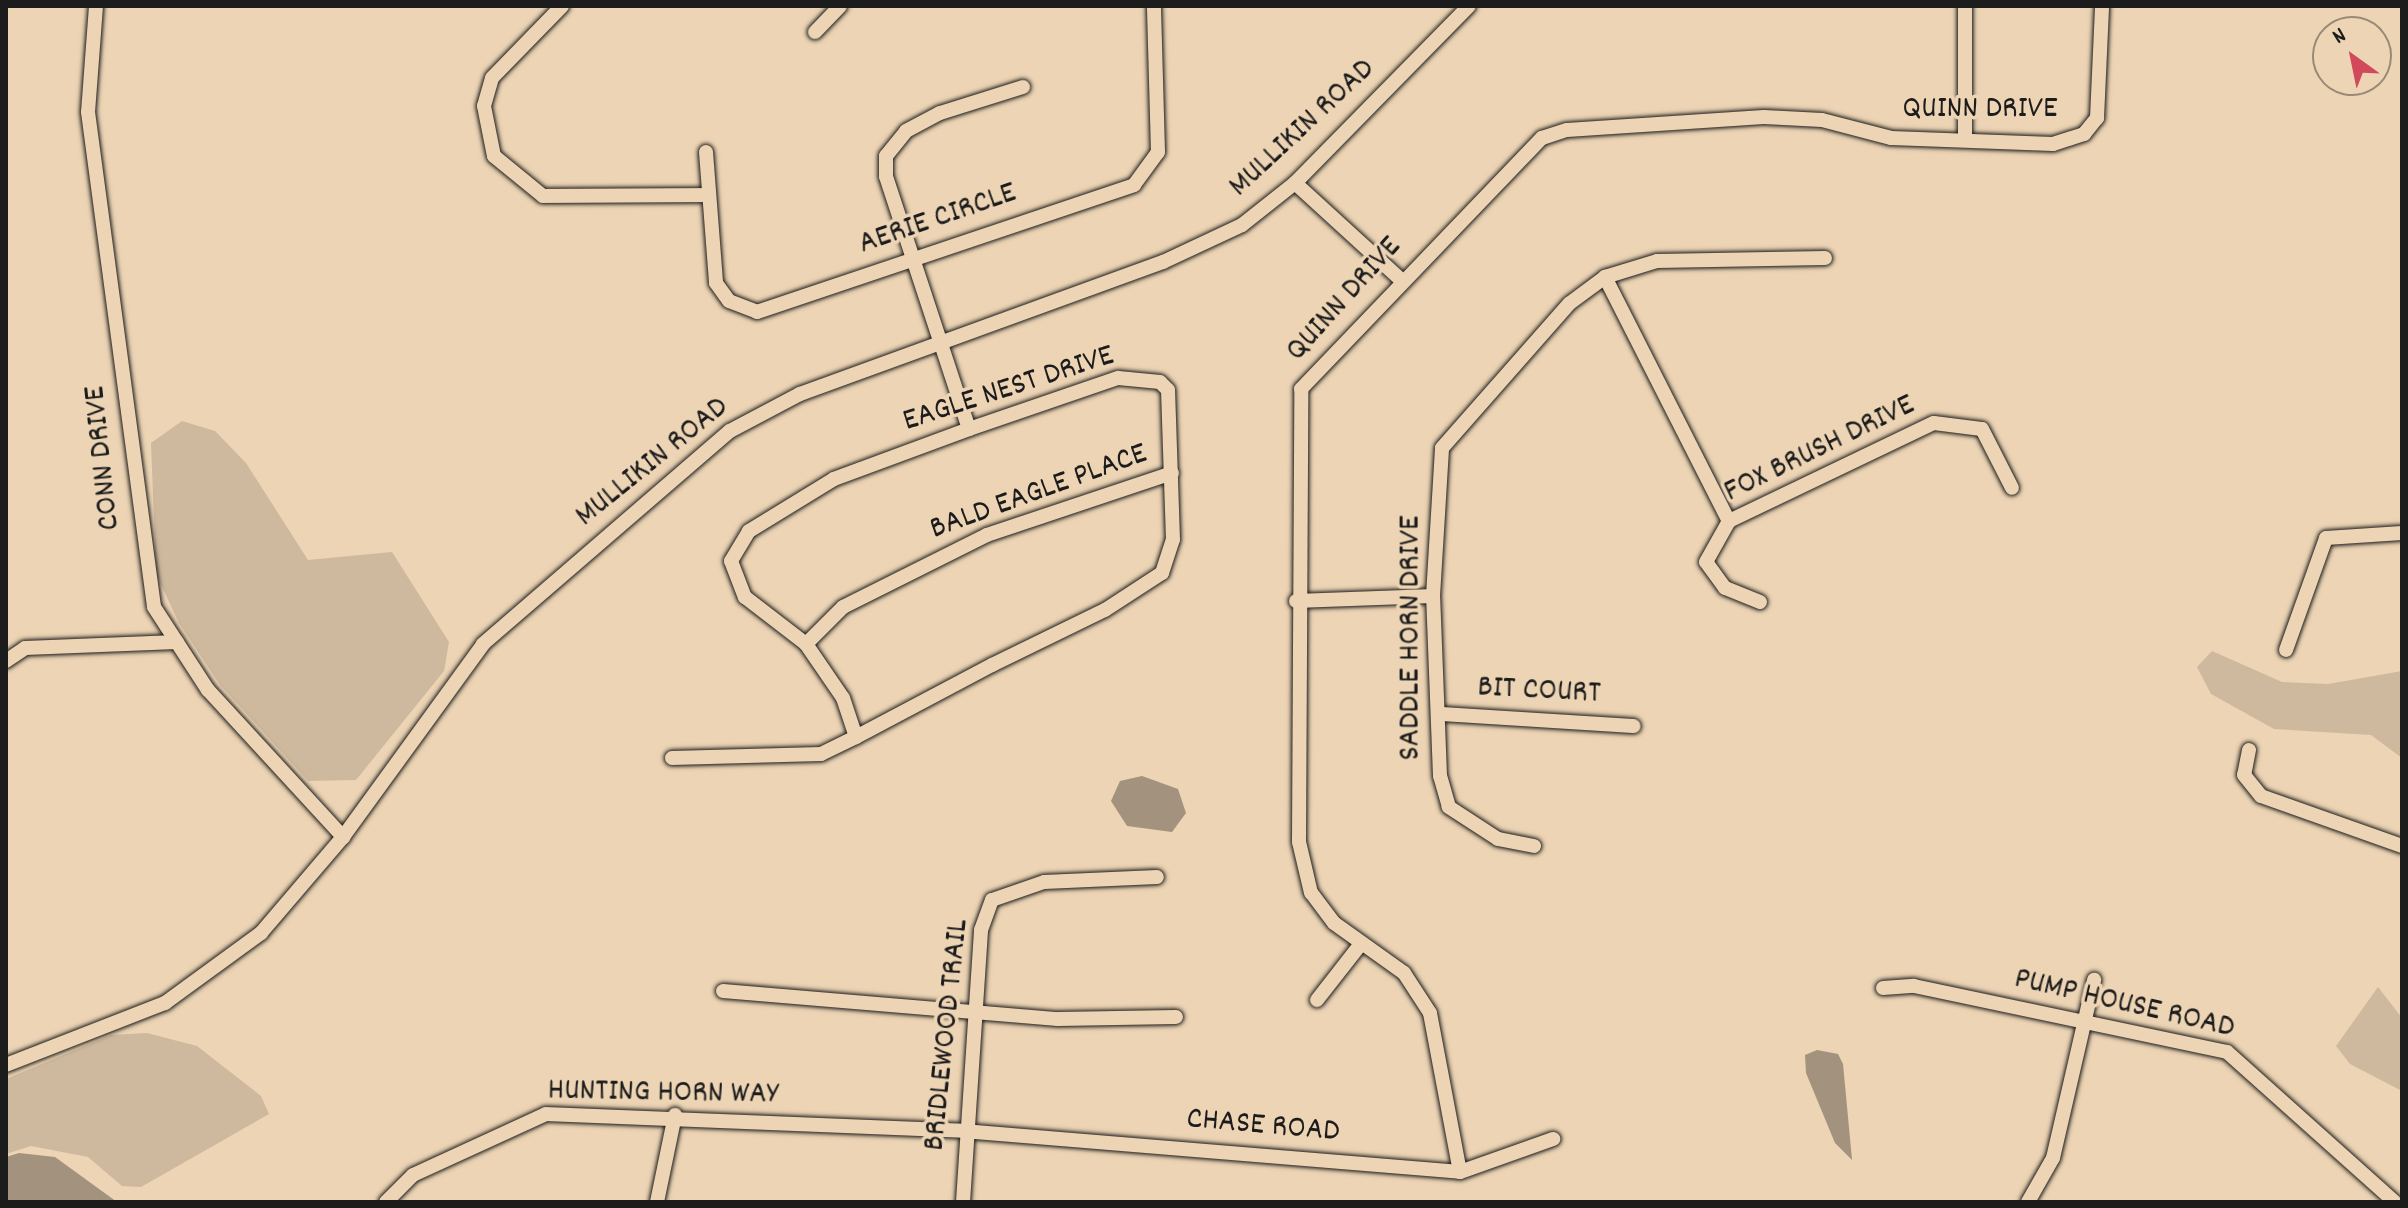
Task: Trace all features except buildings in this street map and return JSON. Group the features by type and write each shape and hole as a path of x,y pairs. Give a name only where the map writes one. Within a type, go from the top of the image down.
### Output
{"street":[{"name":"CONN DRIVE","path":"96,6 88,112 143,561 154,607 208,690 343,837"},
{"path":"562,6 492,78 484,106 494,156 543,196 709,195"},
{"path":"815,32 840,6"},
{"name":"AERIE CIRCLE","path":"706,152 716,283 729,301 757,312 917,255 1134,185 1158,152 1154,6"},
{"name":"MULLIKIN ROAD","path":"6,1065 126,1021 196,984 261,933 343,837 483,644 679,471 787,400 1163,262 1242,225 1295,183 1469,6"},
{"path":"1965,6 1965,137"},
{"name":"QUINN DRIVE","path":"1460,1172 1430,1013 1404,973 1360,945 1311,893 1299,842 1296,601 1301,389 1400,279 1515,159 1567,130 1764,117 1822,120 1891,138 1965,137 2053,144 2084,134 2097,118 2102,93 2102,6"},
{"path":"969,429 917,255 886,176 893,144 940,113 1023,87"},
{"path":"1295,183 1400,279"},
{"name":"SADDLE HORN DRIVE","path":"1534,846 1498,839 1449,807 1440,776 1441,714 1433,596 1442,448 1450,432 1570,303 1605,277 1657,261 1825,258"},
{"path":"1605,277 1729,521"},
{"name":"EAGLE NEST DRIVE","path":"672,758 804,757 856,737 1162,573 1172,549 1168,390 1151,376 1118,378 834,479 749,531 731,561 745,597 806,644 843,698 856,737"},
{"name":"FOX BRUSH DRIVE","path":"1760,602 1725,588 1706,562 1729,521 1934,423 1982,429 2012,488"},
{"name":"BALD EAGLE PLACE","path":"806,644 843,607 987,535 1172,473"},
{"path":"2286,650 2326,538 2402,533"},
{"path":"1296,601 1433,596"},
{"path":"6,661 25,648 177,642"},
{"name":"BIT COURT","path":"1441,714 1634,726"},
{"path":"2249,750 2244,775 2254,792 2402,846"},
{"name":"BRIDLEWOOD TRAIL","path":"963,1202 963,1131 979,1013 981,930 992,900 1044,882 1157,877"},
{"path":"1317,1000 1360,945"},
{"path":"2028,1202 2053,1158 2094,980"},
{"name":"PUMP HOUSE ROAD","path":"1883,988 1914,986 2227,1052 2395,1202"},
{"path":"723,991 979,1013 1176,1017"},
{"name":"HUNTING HORN WAY","path":"386,1202 413,1175 546,1114 675,1115 963,1131"},
{"path":"657,1202 675,1115"},
{"name":"CHASE ROAD","path":"963,1131 1460,1172 1553,1139"}],"shaded area":[{"path":"182,421 215,431 246,463 308,560 392,552 449,642 444,671 356,780 308,781 220,685 179,623 156,574 151,443"},
{"path":"2212,651 2282,682 2328,684 2402,671 2402,758 2371,735 2274,729 2211,694 2197,667"},
{"path":"1142,776 1178,789 1186,813 1172,832 1127,826 1111,801 1120,781"},
{"path":"2378,987 2402,1018 2402,1091 2350,1064 2336,1046"},
{"path":"147,1033 197,1046 261,1096 269,1114 141,1187 122,1186 88,1157 31,1146 6,1154 6,1079 111,1035"},
{"path":"1817,1050 1838,1054 1843,1064 1852,1160 1835,1143 1806,1073 1805,1055"},
{"path":"19,1153 55,1157 117,1202 6,1202 6,1157"}]}
